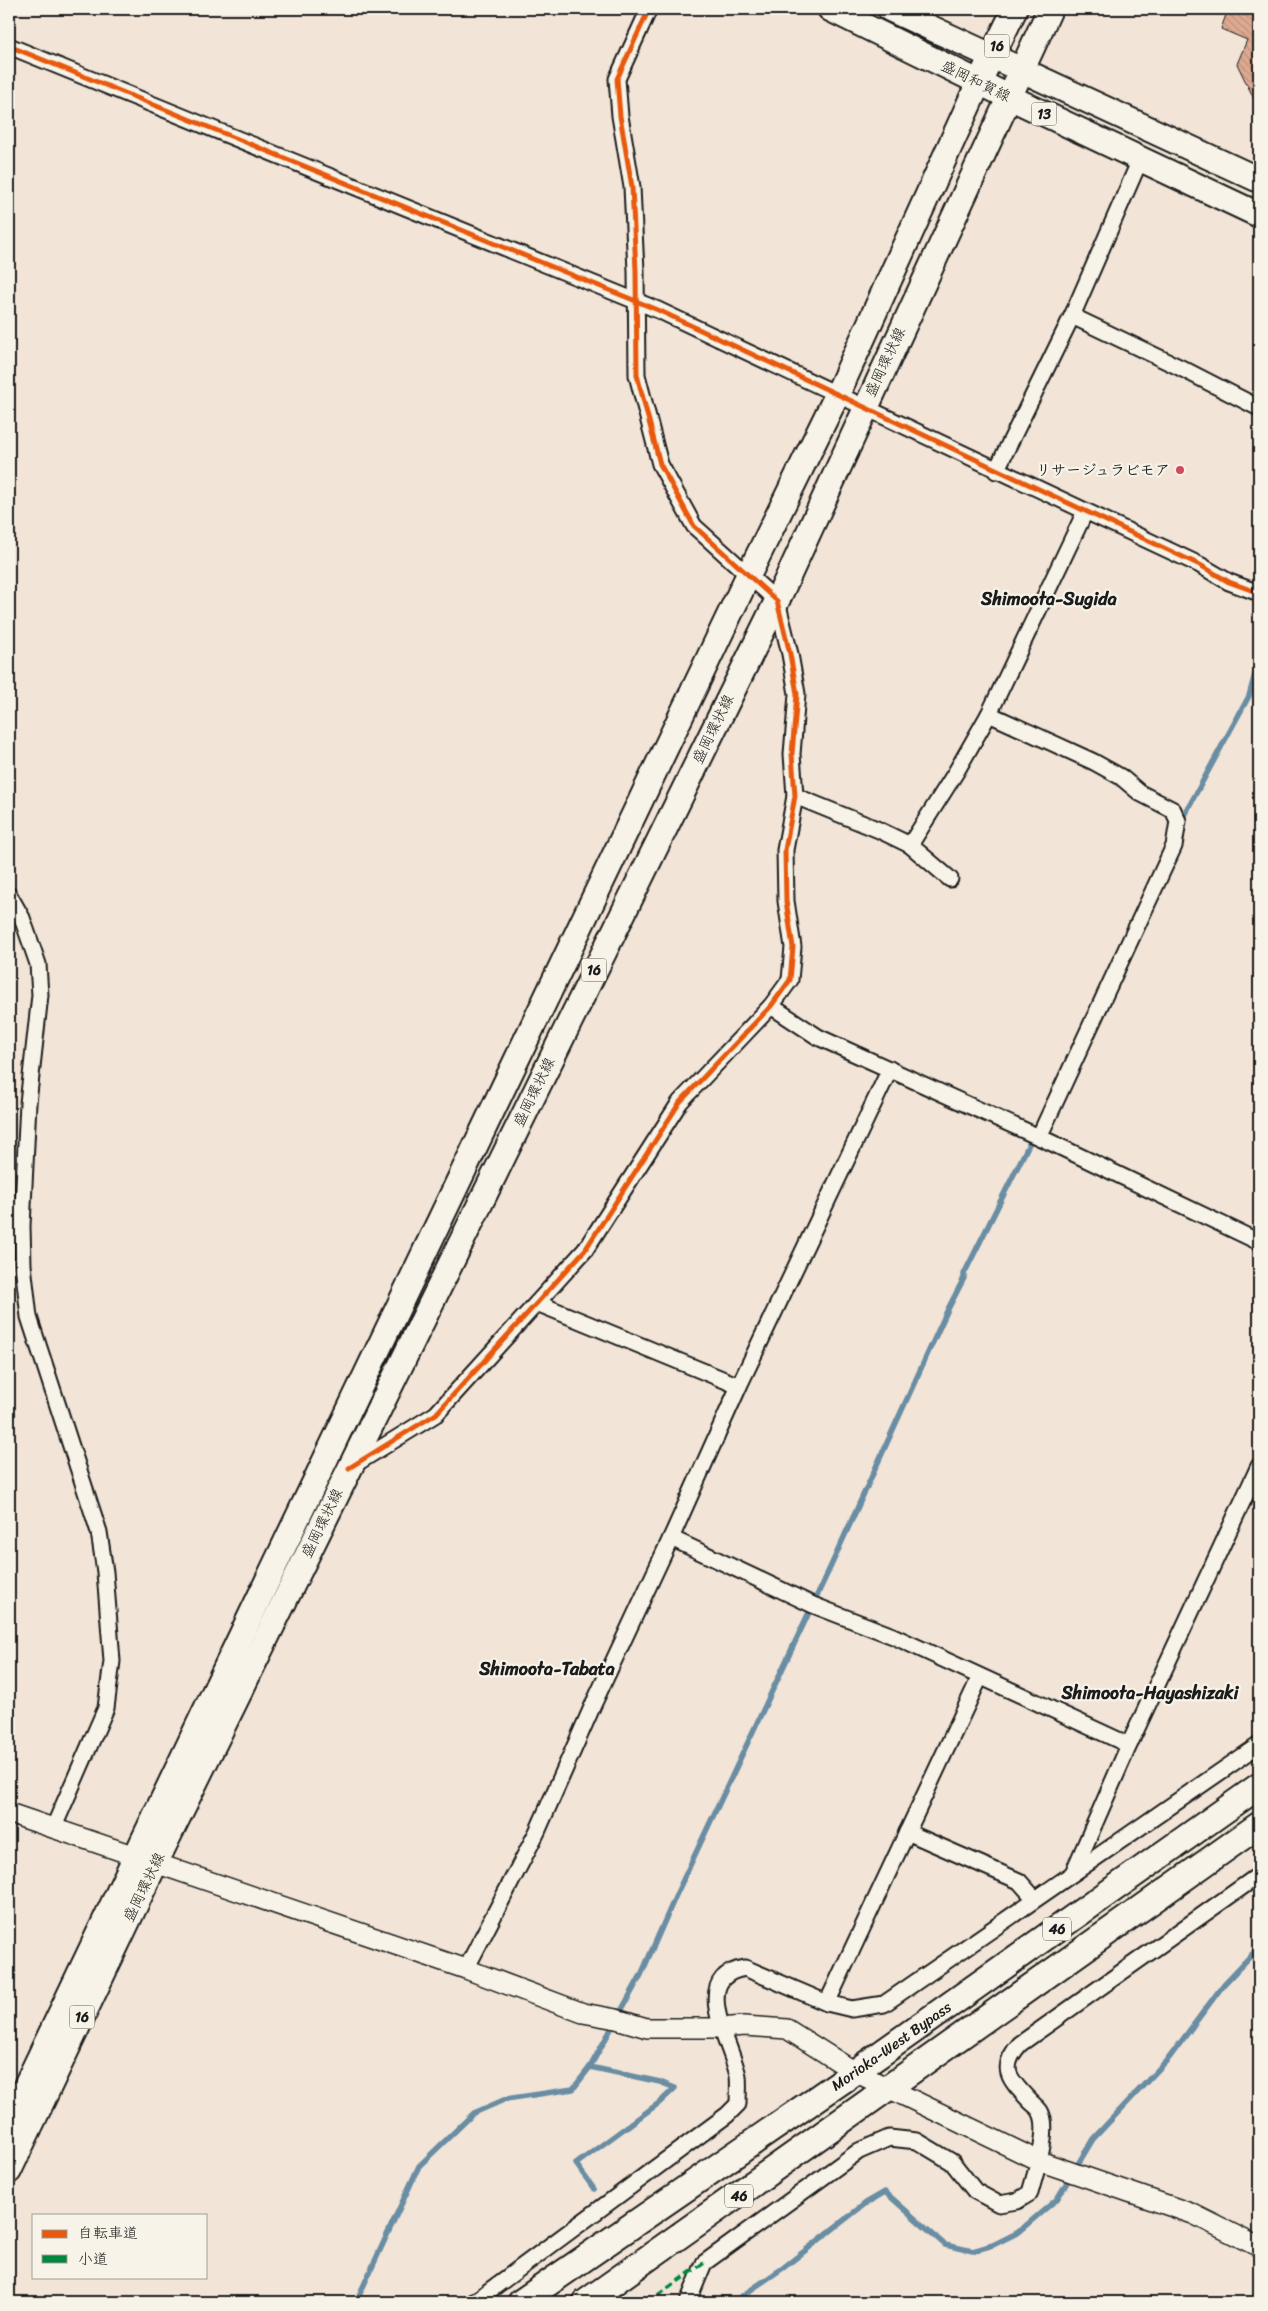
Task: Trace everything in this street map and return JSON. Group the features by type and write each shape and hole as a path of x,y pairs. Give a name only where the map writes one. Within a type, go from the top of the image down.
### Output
{"highway":[{"name":"Morioka-West Bypass","path":"521,2302 855,2072 1259,1786"},
{"name":"46","path":"586,2302 808,2147 889,2087 1259,1825"}],"main road":[{"name":"盛岡和賀線","path":"830,9 1140,160 1259,215"},
{"name":"盛岡和賀線","path":"890,9 1020,71 1259,180"},
{"name":"盛岡環状線","path":"9,2171 144,1860 748,576 838,393 979,82 1015,9"},
{"name":"盛岡環状線","path":"9,2121 349,1468 777,600 1050,9"}],"street":[{"path":"349,1468 436,1414 585,1250 680,1102 771,1006 790,980 793,947 786,901 785,850 795,796 792,754 797,694 777,600 694,526 660,464 637,375 637,302 632,187 620,116 617,79 649,9"},
{"path":"9,46 637,302 838,393 996,471 1200,565 1229,582 1259,593"},
{"path":"996,471 1072,316 1140,160"},
{"path":"1072,316 1259,408"},
{"path":"910,845 956,772 989,714 1085,512"},
{"path":"989,714 1042,737 1121,777 1140,793 1173,810 1178,821 1174,846 1039,1137"},
{"path":"795,796 879,830 910,845 950,879"},
{"path":"9,895 22,918 38,964 40,995 28,1104 22,1226 23,1266 29,1317 98,1532 105,1572 112,1661 106,1708 53,1829"},
{"path":"771,1006 818,1036 1039,1137 1259,1242"},
{"path":"466,1970 537,1832 593,1704 671,1538 739,1386 890,1069"},
{"path":"537,1303 739,1386"},
{"path":"1073,1872 1129,1745 1259,1466"},
{"path":"671,1538 812,1605 893,1636 1129,1745"},
{"path":"827,2003 980,1677"},
{"path":"474,2302 726,2115 738,2104 738,2076 721,2028 716,1991 723,1976 732,1970 745,1968 827,2003 852,2009 884,2004 1259,1745"},
{"path":"9,1813 466,1970 583,2013 616,2018 647,2028 721,2028 744,2026 787,2029 855,2072 1039,2161 1193,2214 1259,2247"},
{"path":"907,1832 1019,1881 1034,1899"},
{"path":"688,2302 704,2263 859,2151 889,2138 917,2141 952,2162 976,2190 999,2204 1017,2200 1030,2193 1039,2161 1044,2122 1041,2112 1010,2079 1007,2071 1011,2054 1020,2044 1259,1874"}],"building":[{"path":"1228,9 1259,9 1259,109 1237,64 1247,40 1221,29"}],"waterway":[{"path":"1181,821 1249,696 1259,659"},
{"path":"356,2302 419,2166 474,2113 506,2099 573,2089 590,2067 641,1975 676,1895 829,1570 948,1309 964,1278 964,1274 1034,1134"},
{"path":"733,2302 783,2268 866,2203 885,2192 945,2245 973,2251 993,2245 1017,2233 1057,2199 1093,2139 1169,2058 1224,1984 1259,1947"},
{"path":"590,2067 660,2082 675,2088 659,2103 576,2164 594,2189"}],"marked path":[{"path":"648,2302 704,2263"}],"cycle path":[{"path":"349,1468 436,1414 585,1250 680,1102 771,1006 790,980 793,947 786,901 785,850 795,796 792,754 797,694 790,654 777,601 694,526 660,464 637,375 636,271 632,187 620,116 617,79 649,9"},
{"path":"9,46 658,310 1200,565 1229,582 1259,593"}],"place":[{"name":"リサージュラビモア","path":"1180,470"}],"district":[{"name":"Shimoota-Sugida","path":"1049,599"},
{"name":"Shimoota-Tabata","path":"547,1669"},
{"name":"Shimoota-Hayashizaki","path":"1150,1693"}]}
